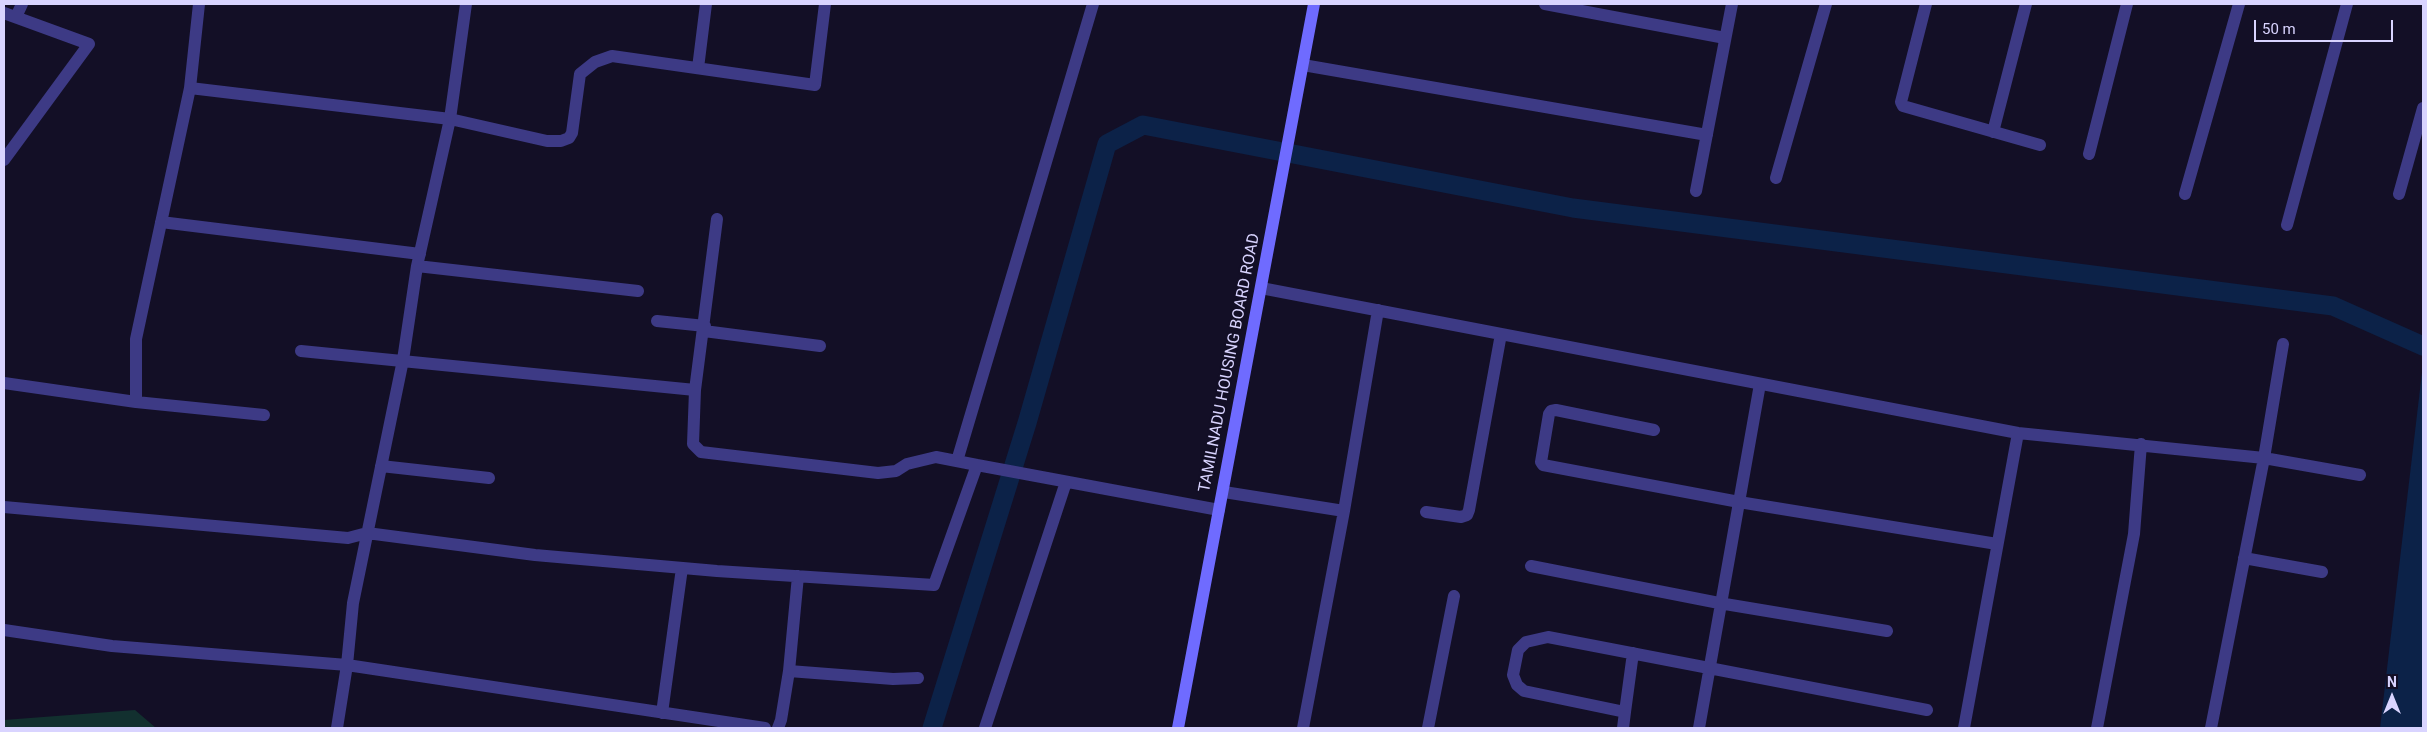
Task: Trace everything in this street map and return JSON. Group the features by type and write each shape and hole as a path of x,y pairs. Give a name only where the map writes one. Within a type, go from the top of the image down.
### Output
{"street":[{"path":"16,17 22,4"},
{"path":"136,402 136,339 190,88 199,4"},
{"path":"337,728 347,665 353,603 403,360 418,260 450,119 466,4"},
{"path":"698,68 706,4"},
{"path":"190,88 450,119 547,140 560,141 569,138 572,133 580,74 595,62 612,56 815,86 825,4"},
{"path":"956,461 1093,4"},
{"name":"TAMILNADU HOUSING BOARD ROAD","path":"1178,728 1224,492 1314,4"},
{"path":"1545,4 1725,38"},
{"path":"1696,191 1732,4"},
{"path":"1776,178 1826,4"},
{"path":"1926,4 1902,105 1904,108 2040,145"},
{"path":"1993,132 2026,4"},
{"path":"2089,154 2127,4"},
{"path":"2185,194 2239,4"},
{"path":"2287,225 2347,4"},
{"path":"4,13 89,44 4,160"},
{"path":"1303,65 1707,135"},
{"path":"2399,194 2423,108"},
{"path":"718,219 695,390 693,444 701,452 878,473 896,471 907,464 936,457 1219,510"},
{"path":"161,222 638,291"},
{"path":"1261,288 2018,433 2142,444 2264,458 2360,475"},
{"path":"1303,728 1344,511 1378,310"},
{"path":"657,320 820,346"},
{"path":"1426,512 1460,517 1466,515 1469,510 1501,334"},
{"path":"2211,728 2264,458 2283,344"},
{"path":"301,351 695,390"},
{"path":"4,383 136,402 264,415"},
{"path":"1699,728 1719,603 1760,384"},
{"path":"1654,430 1556,410 1551,411 1545,431 1541,462 1543,465 1739,502 1997,544"},
{"path":"1964,728 2018,433"},
{"path":"2097,728 2134,534 2142,444"},
{"path":"4,507 348,538 367,533 535,555 682,568 934,585 977,465"},
{"path":"381,466 488,478"},
{"path":"985,728 1066,482"},
{"path":"1224,492 1344,511"},
{"path":"2244,558 2322,572"},
{"path":"1531,566 1719,603 1887,631"},
{"path":"662,713 682,568"},
{"path":"778,728 789,671 798,576"},
{"path":"1428,728 1454,596"},
{"path":"4,630 112,646 347,665 765,728"},
{"path":"1625,712 1524,691 1517,685 1513,675 1518,650 1526,642 1548,637 1927,710"},
{"path":"1622,728 1633,653"},
{"path":"789,671 893,679 918,678"}],"green space":[{"path":"135,710 156,728 4,728 4,720"}],"water":[{"path":"2423,364 2423,728 2380,728"}],"waterway":[{"path":"932,728 1027,423 1107,144 1143,125 1573,208 2333,306 2423,346"}]}
